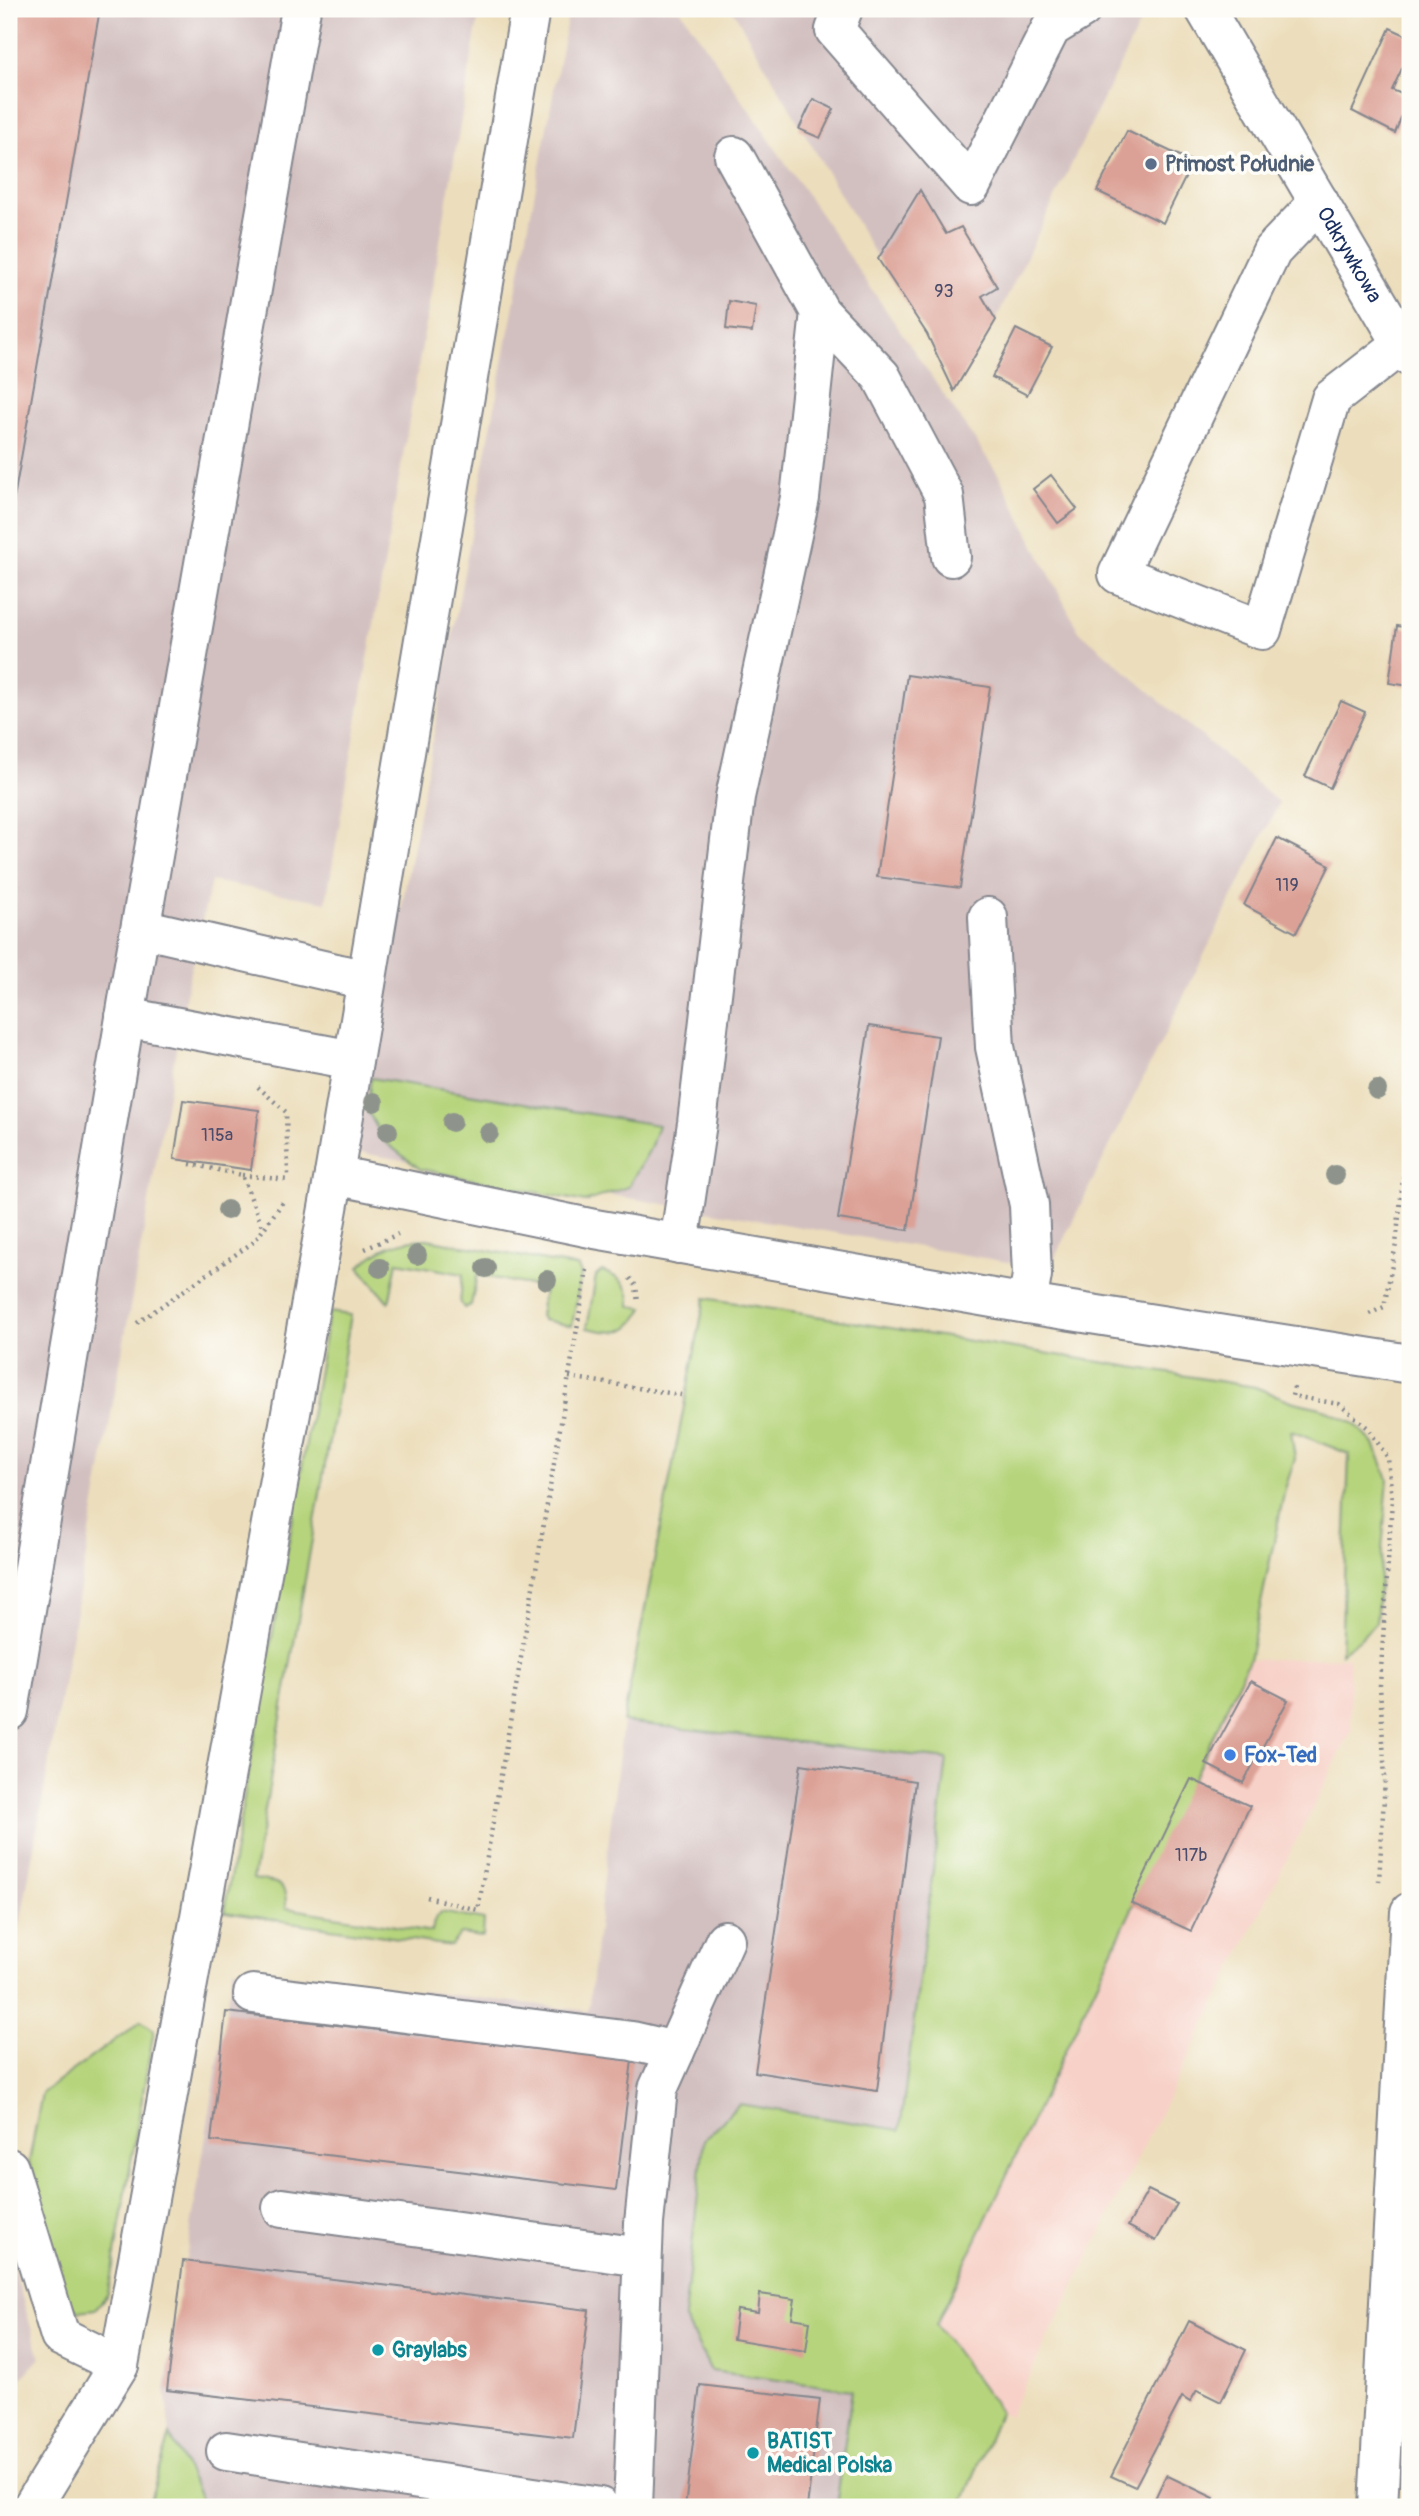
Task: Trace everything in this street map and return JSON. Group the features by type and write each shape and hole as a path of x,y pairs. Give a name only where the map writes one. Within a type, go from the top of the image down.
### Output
{"street":[{"path":"9,1711 125,1017 301,9"},
{"path":"32,2507 119,2365 334,1175 530,9"},
{"path":"843,9 835,30 971,186 1051,28 1082,9"},
{"name":"Odkrywkowa","path":"1205,9 1406,350"},
{"path":"734,156 820,312 881,376 888,388 944,495 951,557"},
{"path":"1319,202 1272,250 1118,574 1262,630 1331,399 1406,350"},
{"path":"680,1244 735,797 800,498 820,312"},
{"path":"988,917 995,1047 1029,1205 1032,1275 1027,1304"},
{"path":"141,928 366,980"},
{"path":"125,1017 352,1060"},
{"path":"334,1175 680,1244 1027,1304 1410,1364"},
{"path":"1378,2507 1410,1912"},
{"path":"633,2507 642,2256 658,2088 724,1940"},
{"path":"253,1994 632,2041 675,2051"},
{"path":"9,2168 61,2336 119,2365"},
{"path":"282,2208 642,2256"},
{"path":"226,2451 600,2507"}],"path":[{"path":"136,1323 255,1241 285,1200 288,1179 286,1112 253,1083"},
{"path":"1363,1317 1384,1307 1396,1244 1410,1113"},
{"path":"190,1164 242,1175 288,1179"},
{"path":"242,1175 264,1230"},
{"path":"427,1897 478,1910 595,1229"},
{"path":"569,1377 681,1395"},
{"path":"1292,1396 1339,1404 1367,1427 1388,1458 1392,1500"}],"shaded area":[{"path":"9,9 480,9 326,902 211,881 188,982 9,1987"},
{"path":"569,9 680,9 998,474 1078,630 1279,803 1049,1269 356,1152"},
{"path":"732,9 1135,9 1141,21 996,320 954,391 927,334 878,259"},
{"path":"1349,1657 1351,1731 1009,2416 1000,2412 936,2325 1249,1660"},
{"path":"623,1722 947,1759 900,2130 739,2104 704,2140 684,2317 711,2371 852,2390 836,2507 205,2507 170,2435 165,2388 233,1969 588,2011"},
{"path":"9,2253 40,2358 9,2392"}],"green space":[{"path":"371,1078 658,1125 650,1149 628,1187 585,1202 420,1169 385,1142 367,1110"},
{"path":"427,1239 578,1267 581,1274 572,1326 543,1320 540,1316 544,1288 477,1275 471,1305 464,1308 460,1302 463,1274 397,1262 389,1303 359,1267 390,1246"},
{"path":"602,1271 614,1276 627,1288 630,1306 644,1308 633,1324 621,1331 587,1328 596,1276"},
{"path":"705,1298 1255,1387 1294,1402 1321,1408 1355,1424 1374,1444 1388,1479 1376,1622 1360,1639 1341,1653 1349,1454 1291,1431 1295,1459 1285,1489 1249,1660 936,2325 1000,2412 961,2507 836,2507 852,2390 711,2371 684,2317 704,2140 739,2104 900,2130 947,1759 623,1722"},
{"path":"329,1312 351,1315 253,1879 269,1881 283,1888 286,1908 432,1932 434,1921 441,1912 484,1920 483,1937 460,1934 451,1946 224,1912"},
{"path":"141,2021 154,2030 108,2294 95,2309 79,2311 66,2300 29,2162 42,2093"},
{"path":"170,2435 205,2507 148,2507"}],"building":[{"path":"9,9 100,9 10,521 9,521"},
{"path":"1390,28 1410,37 1410,51 1392,90 1409,97 1395,133 1352,111"},
{"path":"813,99 834,109 820,138 799,129"},
{"path":"1127,131 1193,162 1163,223 1097,191"},
{"path":"920,190 946,234 961,227 997,287 982,296 996,320 954,391 927,334 878,259"},
{"path":"729,301 756,306 752,332 726,329"},
{"path":"1016,329 1052,347 1027,395 992,377"},
{"path":"1051,475 1077,509 1058,523 1033,489"},
{"path":"1397,626 1410,628 1410,686 1389,683"},
{"path":"907,675 990,687 960,888 877,877"},
{"path":"1341,701 1365,712 1330,788 1305,776"},
{"path":"1277,838 1330,865 1296,933 1244,905"},
{"path":"869,1026 938,1036 908,1230 838,1219"},
{"path":"183,1100 259,1110 251,1170 174,1159"},
{"path":"1251,1681 1288,1700 1243,1783 1206,1764"},
{"path":"801,1764 915,1781 877,2091 755,2072"},
{"path":"1191,1779 1250,1806 1191,1931 1131,1903"},
{"path":"226,2012 632,2060 616,2190 211,2141"},
{"path":"1148,2190 1177,2204 1156,2241 1128,2226"},
{"name":"Graylabs","path":"183,2261 589,2310 573,2438 167,2390"},
{"path":"760,2294 795,2299 792,2318 810,2321 806,2351 733,2339 737,2310 758,2313"},
{"path":"1189,2321 1246,2350 1221,2402 1197,2390 1190,2402 1182,2397 1135,2487 1111,2476"},
{"name":"BATIST Medical Polska","path":"700,2385 820,2399 807,2507 685,2507"},
{"path":"1166,2475 1214,2498 1209,2507 1151,2507"}],"place":[{"name":"Primost Południe","path":"1151,164"},
{"name":"Fox-Ted","path":"1230,1755"},
{"name":"Graylabs","path":"378,2350"},
{"name":"BATIST Medical Polska","path":"753,2453"}]}
